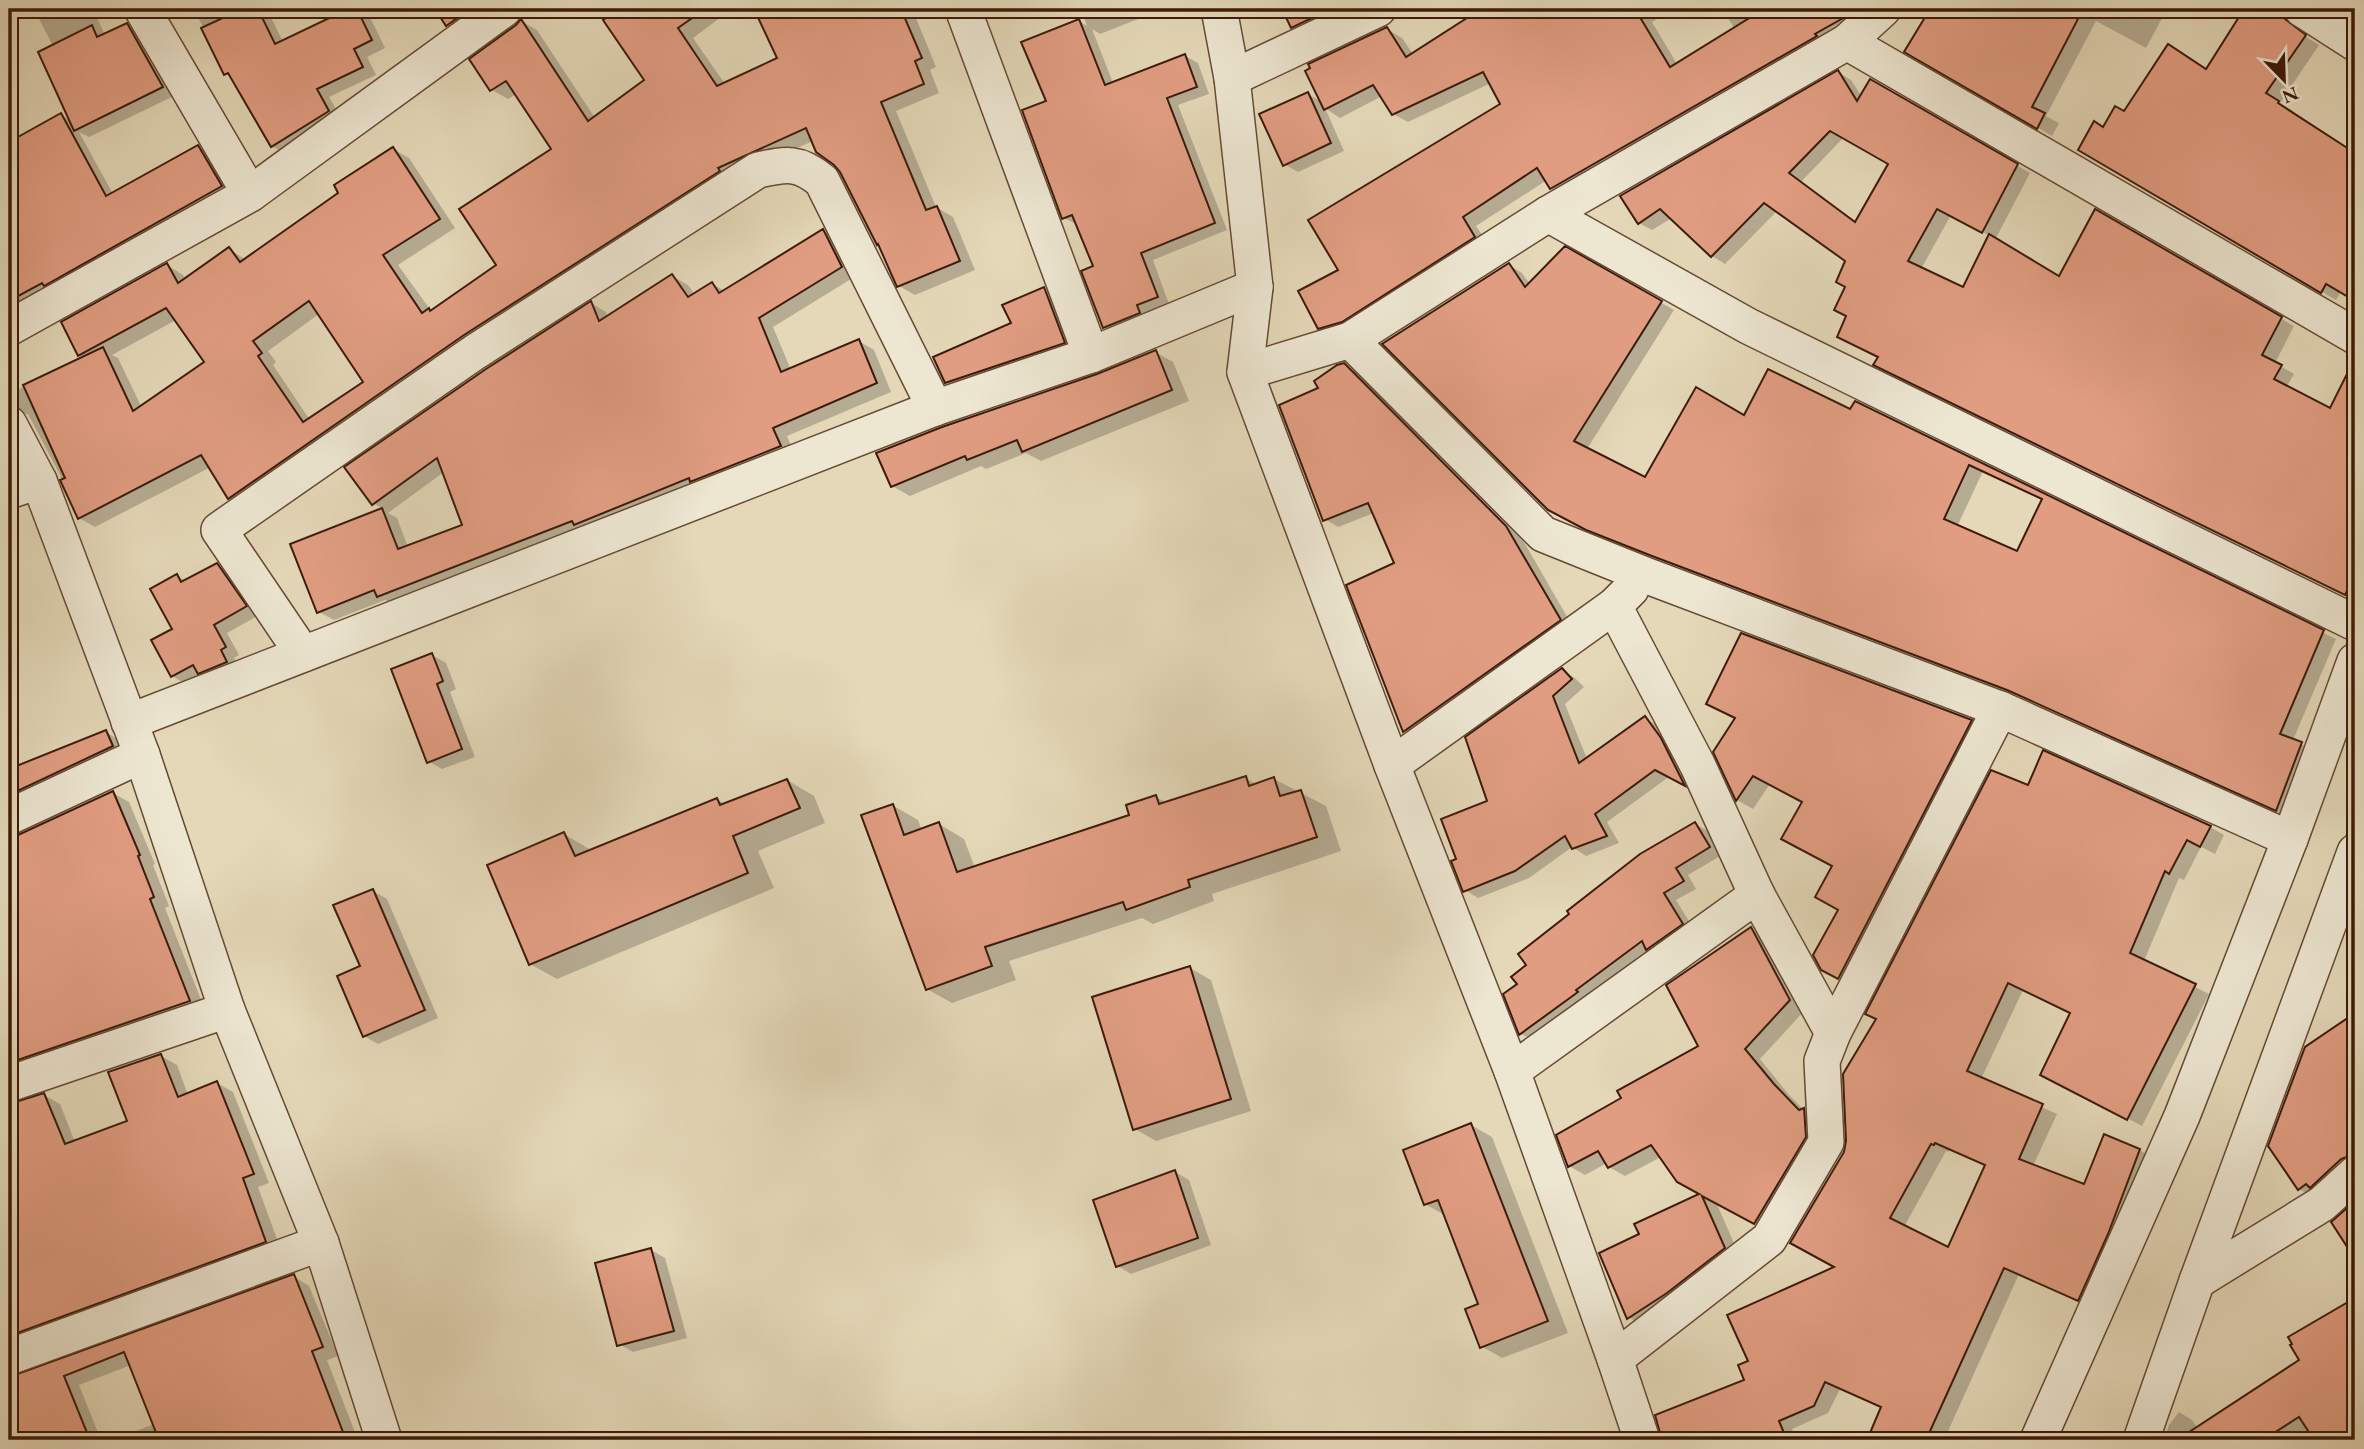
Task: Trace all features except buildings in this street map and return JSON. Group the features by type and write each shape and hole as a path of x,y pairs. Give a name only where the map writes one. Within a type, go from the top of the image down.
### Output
{"street":[{"path":"142,9 250,194"},
{"path":"9,328 250,194 504,9"},
{"path":"963,9 1091,355"},
{"path":"1219,9 1232,78 1255,287 1245,372 1392,765 1512,1071 1642,1440"},
{"path":"1232,78 1378,9"},
{"path":"1245,372 1350,340 1548,214 1847,43 1883,9"},
{"path":"2302,9 2355,43"},
{"path":"1847,43 2355,336"},
{"path":"303,654 219,530 475,352 758,170 785,164 808,168 822,181 934,408"},
{"path":"1548,214 1748,327 2355,623"},
{"path":"129,722 934,408 1091,355 1255,287"},
{"path":"1350,340 1543,534 2000,709 2290,839"},
{"path":"9,424 24,486 142,755 227,1010 321,1242 384,1440"},
{"path":"1392,765 1614,606 1645,575"},
{"path":"1614,606 1698,766 1757,895 1833,1032"},
{"path":"2038,1440 2182,1116 2290,839 2355,661"},
{"path":"1615,1359 1769,1239 1826,1142 1822,1061 1833,1032 2000,709"},
{"path":"9,817 142,755"},
{"path":"2141,1440 2354,858"},
{"path":"1512,1071 1757,895"},
{"path":"9,1084 227,1010"},
{"path":"2197,1281 2322,1204 2355,1174"},
{"path":"9,1357 321,1242"}],"waterway":[{"path":"2347,849 2355,826"}]}
